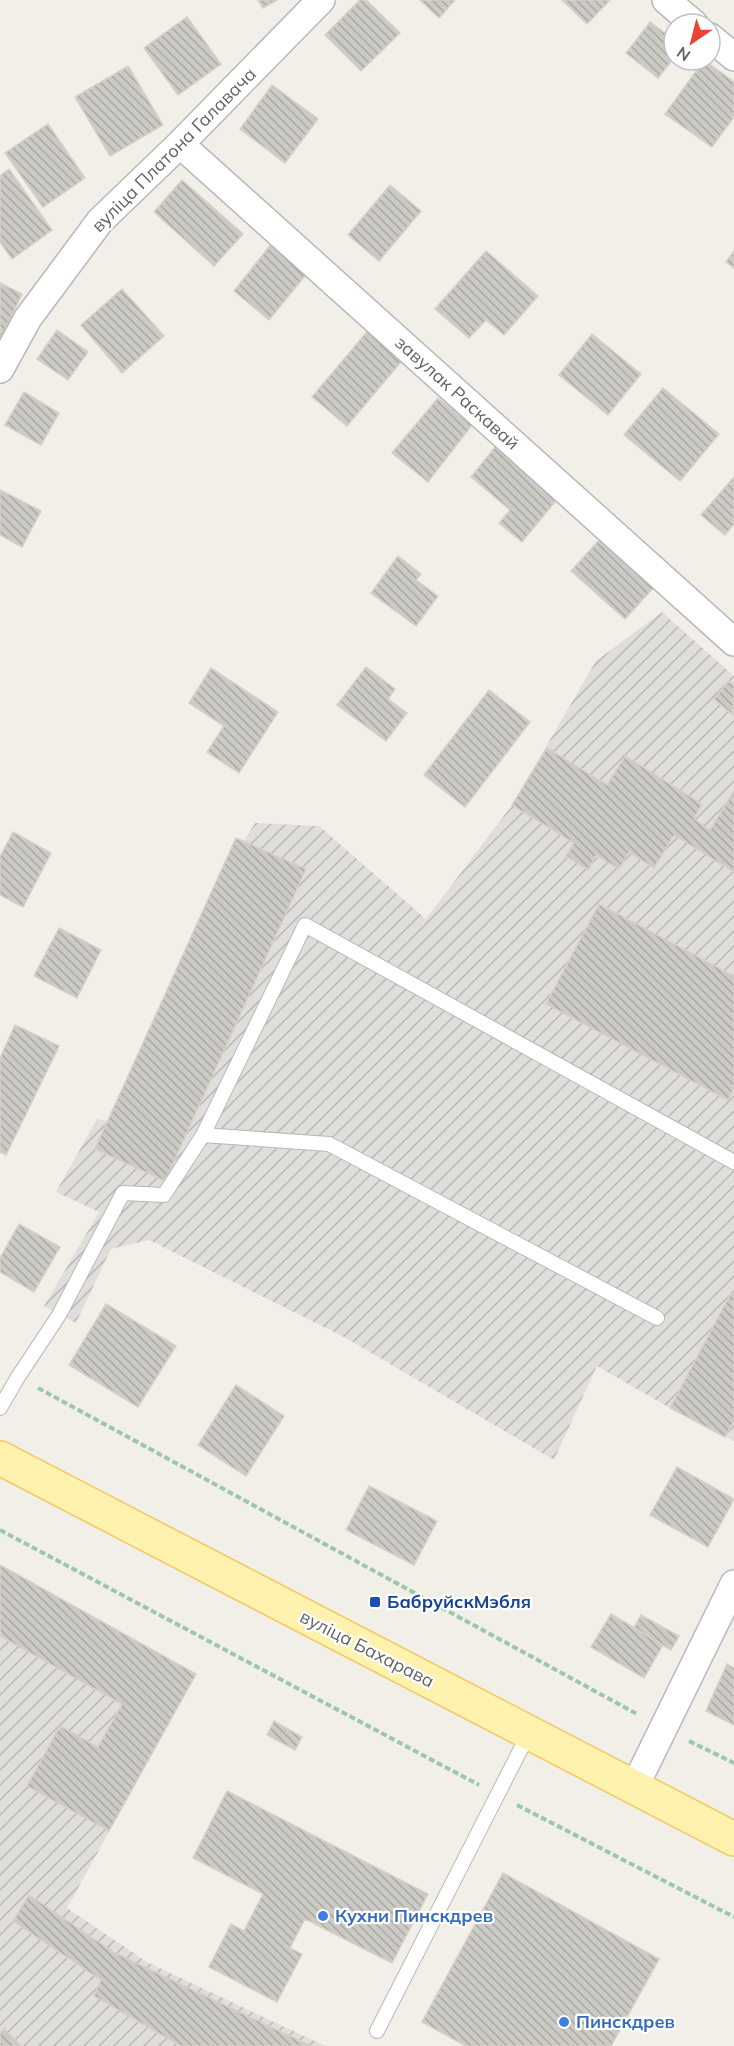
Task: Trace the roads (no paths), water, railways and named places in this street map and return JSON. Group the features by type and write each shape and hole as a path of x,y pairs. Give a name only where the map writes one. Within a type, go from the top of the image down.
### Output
{"main road":[{"name":"вуліца Бахарава","path":"0,1458 734,1839"}],"street":[{"name":"вуліца Платона Галавача","path":"0,369 28,318 100,221 180,144 321,0"},
{"path":"666,0 680,12"},
{"path":"722,47 734,57"},
{"name":"завулак Раскавай","path":"180,144 734,642"},
{"path":"634,1788 734,1584"}],"lane":[{"path":"0,1408 59,1314 123,1193 164,1196 203,1136 305,926 734,1162"},
{"path":"203,1136 328,1144 657,1318"},
{"path":"377,2031 529,1734"}],"place":[{"name":"БабруйскМэбля","path":"375,1602"},
{"name":"Кухни Пинскдрев","path":"323,1916"},
{"name":"Пинскдрев","path":"564,2022"}]}
